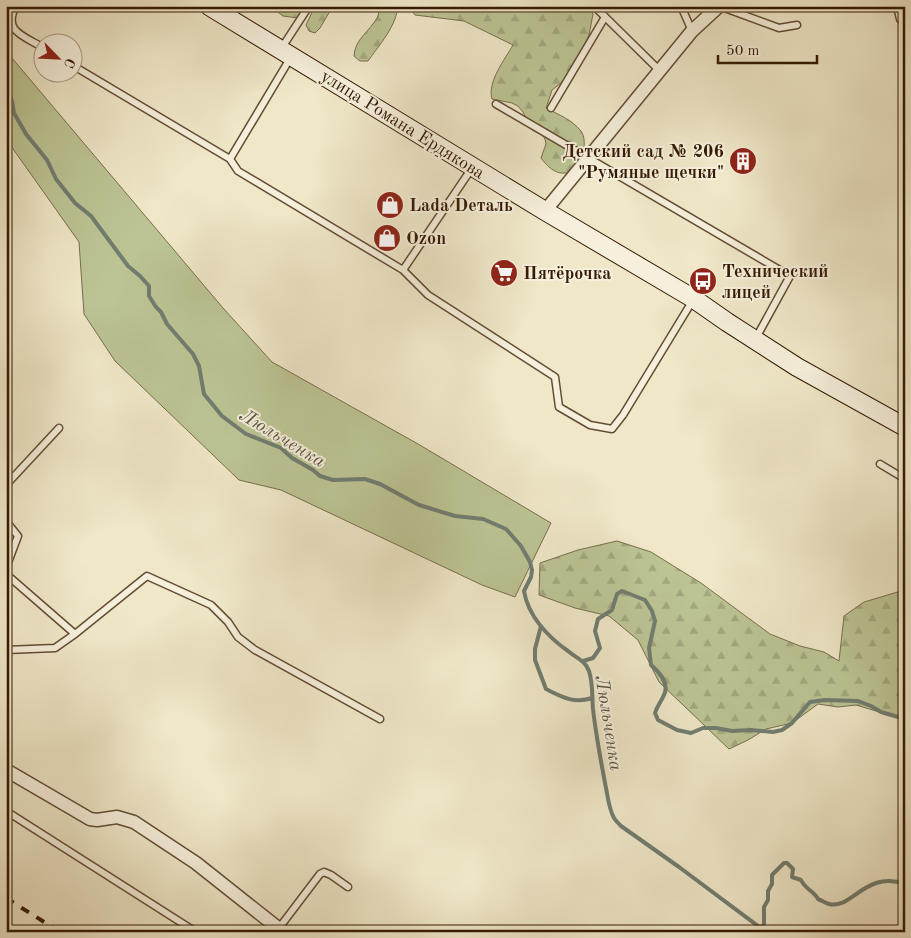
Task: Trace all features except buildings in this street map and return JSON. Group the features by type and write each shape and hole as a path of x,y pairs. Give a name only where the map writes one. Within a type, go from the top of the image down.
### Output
{"street":[{"name":"улица Романа Ердякова","path":"210,6 545,211 694,299 797,367 905,427"},
{"path":"545,211 692,31 718,7"},
{"path":"6,770 90,819 98,820 117,817 134,822 196,863 281,930"}],"lane":[{"path":"16,6 11,15 11,24 15,31 32,41"},
{"path":"230,159 267,95 309,6"},
{"path":"594,6 660,71"},
{"path":"681,6 692,31"},
{"path":"897,6 900,19 905,22"},
{"path":"718,7 779,28 797,25"},
{"path":"551,108 605,17"},
{"path":"82,71 230,159 238,171 403,270 428,295 555,377 559,407 590,425 612,429 624,414 694,299"},
{"path":"496,104 790,276 755,339"},
{"path":"403,270 473,167"},
{"path":"6,485 59,428"},
{"path":"880,464 905,479"},
{"path":"6,521 18,536 6,568"},
{"path":"6,574 75,634"},
{"path":"6,650 55,648 147,576 211,605 228,622 238,637 255,650 380,719"},
{"path":"8,812 196,932"},
{"path":"281,930 320,874 324,872 331,875 348,887"}],"green space":[{"path":"270,6 305,6 298,18 283,16"},
{"path":"315,6 333,6 315,33 309,31 306,25"},
{"path":"380,6 397,6 395,20 387,35 368,61 360,61 354,56 355,50 360,40 377,18"},
{"path":"408,6 547,6 560,12 566,6 588,6 593,14 589,35 578,59 561,83 552,90 546,108 569,120 581,131 584,139 584,148 576,166 570,172 561,173 552,169 541,158 546,144 545,139 542,135 532,130 518,106 492,99 491,92 494,78 513,45 464,21 415,15"},
{"path":"6,51 223,308 272,362 418,444 551,523 515,597 482,585 281,490 239,480 115,361 84,314 79,242 6,139"},
{"path":"617,541 651,552 701,583 770,634 800,646 824,652 839,661 844,616 864,602 901,591 905,594 905,717 903,719 856,705 838,707 818,704 792,723 766,729 729,749 659,682 638,640 609,616 575,608 539,595 540,563 578,550"}],"waterway":[{"name":"Люльченка","path":"6,87 12,101 14,113 26,134 47,160 56,179 75,203 91,216 128,266 149,286 149,296 156,307 167,324 193,354 199,366 204,394 222,416 246,434 281,448 292,458 320,476 333,480 365,479 380,484 419,505 455,516 483,519 506,529 521,546 530,562 531,577 524,591 534,617 546,632 583,662 589,671 599,749 609,803 614,818 621,826 766,932"},
{"path":"583,661 593,658 600,648 595,631 598,619 612,610 617,594 622,591 645,600 652,611 655,621 649,648 651,665 660,674 666,686 664,695 655,713 658,720 677,730 691,733 703,728 716,728 732,731 773,732 782,730 792,723 810,702 825,700 858,701 881,712 905,719"},
{"path":"541,626 535,649 535,660 546,689 574,700 592,698"},
{"path":"761,928 764,924 764,907 768,900 772,875 784,863 787,863 793,869 792,877 801,880 818,899 829,904 845,901 879,882 891,881 905,884"}],"railway":[{"path":"6,898 60,932"}],"place":[{"name":"Детский сад № 206 \"Румяные щечки\"","path":"743,161"},
{"name":"Lada Dеталь","path":"390,205"},
{"name":"Ozon","path":"387,238"},
{"name":"Пятёрочка","path":"504,273"},
{"name":"Технический лицей","path":"703,281"}]}
